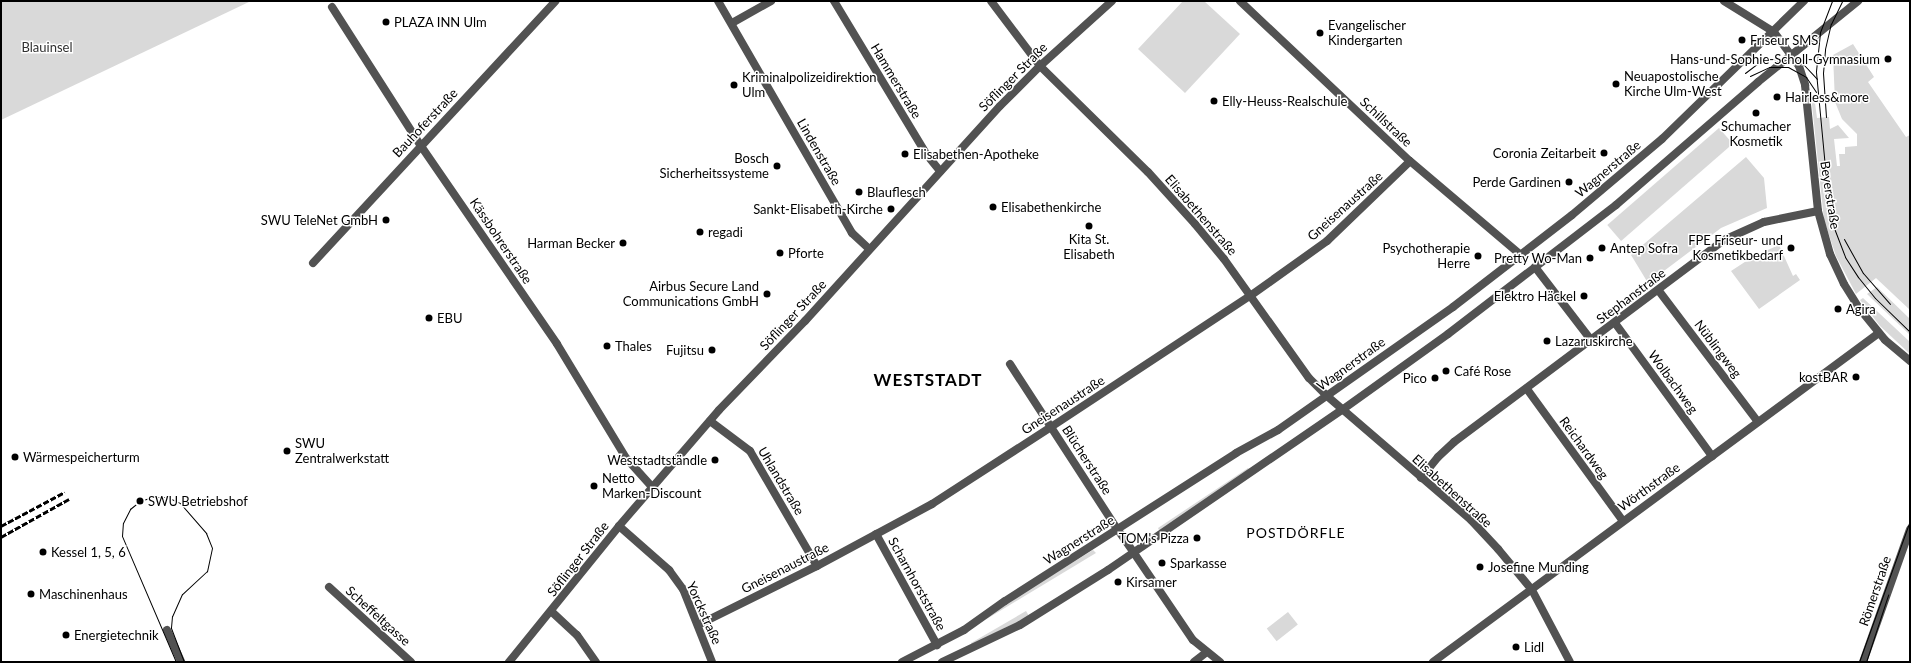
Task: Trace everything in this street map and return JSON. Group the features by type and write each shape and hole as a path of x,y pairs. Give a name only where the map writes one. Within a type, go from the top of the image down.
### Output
{"street":[{"name":"Bauhoferstraße","path":"313,263 556,1"},
{"name":"Lindenstraße","path":"718,1 852,233 869,249"},
{"path":"732,23 771,1"},
{"name":"Hammerstraße","path":"834,1 928,155 940,171"},
{"name":"Elisabethenstraße","path":"991,1 1040,66 1148,172 1190,218 1224,259 1310,378 1342,410 1471,520 1532,590 1570,662"},
{"name":"Söflinger Straße","path":"510,662 552,612 619,526 710,421 805,322 940,171 1040,66 1112,1"},
{"name":"Schillstraße","path":"1240,1 1410,161 1521,255"},
{"path":"1724,1 1774,32 1792,54"},
{"name":"Wagnerstraße","path":"902,662 964,630 1004,601 1118,530 1236,452 1278,430 1453,307 1521,255 1662,139 1774,32 1804,1"},
{"path":"942,662 956,659 1020,624 1134,553 1342,410 1616,205 1792,54 1858,1"},
{"name":"Kässbohrerstraße","path":"332,7 421,146 557,344 626,458 652,487"},
{"name":"Beyerstraße","path":"1792,54 1804,80 1818,211 1827,246 1838,274 1856,304 1879,333 1910,361"},
{"name":"Gneisenaustraße","path":"698,625 817,566 932,504 1250,296 1327,241 1410,161"},
{"name":"Stephanstraße","path":"1421,478 1438,457 1454,442 1734,235 1774,219 1818,211"},
{"path":"1535,267 1591,340"},
{"name":"Nüblingweg","path":"1659,291 1758,422"},
{"name":"Wolbachweg","path":"1615,323 1712,456"},
{"name":"Wörthstraße","path":"1433,662 1879,333"},
{"name":"Blücherstraße","path":"1010,364 1134,553"},
{"name":"Reichardweg","path":"1527,389 1623,521"},
{"name":"Uhlandstraße","path":"710,421 750,451 817,566"},
{"name":"Yorckstraße","path":"619,526 669,570 683,589 712,662"},
{"name":"Römerstraße","path":"1863,662 1910,529"},
{"name":"Scharnhorststraße","path":"876,534 937,645"},
{"path":"1134,553 1186,630 1207,652 1220,662"},
{"name":"Scheffeltgasse","path":"329,587 411,662"},
{"path":"552,612 578,634 596,662"},
{"path":"167,630 181,662"},
{"path":"1194,662 1207,652"}],"green space":[{"name":"Blauinsel","path":"1,1 251,1 1,120"},
{"path":"1183,1 1204,1 1240,34 1185,93 1138,49"},
{"path":"1853,44 1874,77 1868,82 1906,137 1910,135 1910,310 1876,278 1856,294 1836,256 1824,220 1811,95 1814,95 1817,118 1829,117 1830,129 1838,125 1849,138 1834,139 1837,166 1840,166 1839,154 1845,154 1845,147 1857,146 1857,134 1842,119 1835,102 1833,55"},
{"path":"1719,128 1733,144 1621,241 1607,225"},
{"path":"1746,157 1764,178 1767,208 1721,228 1648,283 1631,255"},
{"path":"1779,245 1793,276 1796,274 1800,280 1759,309 1731,271 1754,256"},
{"path":"1877,287 1910,319 1910,335 1867,294"},
{"path":"1863,298 1910,342 1910,354 1880,326 1860,300"},
{"path":"1248,468 1249,469 1160,532 1158,528"},
{"path":"1093,550 1096,553 985,620 1007,603"},
{"path":"1026,611 1029,616 971,645 971,643"},
{"path":"1288,612 1298,625 1277,641 1267,629"}],"tram line":[{"path":"1832,1 1820,33 1816,72 1827,188 1834,228 1845,257 1858,277 1875,298 1910,332"},
{"path":"1826,117 1823,73 1825,49 1831,24 1842,1"},
{"path":"1745,73 1761,61 1786,58 1804,65 1817,79"},
{"path":"1750,76 1769,67 1788,67 1806,77 1816,92"},
{"path":"1844,239 1863,273 1890,304"},
{"path":"176,662 122,536 123,523 130,509 140,501 152,497 167,497 180,503 206,533 212,548 207,571 182,594 172,616 171,628 184,662"},
{"path":"1859,662 1910,520"},
{"path":"1866,662 1888,595"}],"railway":[{"path":"1,526 65,492"},
{"path":"1,537 69,499"}],"place":[{"name":"PLAZA INN Ulm","path":"386,22"},
{"name":"Evangelischer Kindergarten","path":"1320,33"},
{"name":"Friseur SMS","path":"1742,40"},
{"name":"Hans-und-Sophie-Scholl-Gymnasium","path":"1888,59"},
{"name":"Neuapostolische Kirche Ulm-West","path":"1616,84"},
{"name":"Kriminalpolizeidirektion Ulm","path":"734,85"},
{"name":"Hairless&more","path":"1777,97"},
{"name":"Elly-Heuss-Realschule","path":"1214,101"},
{"name":"Schumacher Kosmetik","path":"1756,113"},
{"name":"Coronia Zeitarbeit","path":"1604,153"},
{"name":"Elisabethen-Apotheke","path":"905,154"},
{"name":"Bosch Sicherheitssysteme","path":"777,166"},
{"name":"Perde Gardinen","path":"1569,182"},
{"name":"Blauflesch","path":"859,192"},
{"name":"Elisabethenkirche","path":"993,207"},
{"name":"Sankt-Elisabeth-Kirche","path":"891,209"},
{"name":"SWU TeleNet GmbH","path":"386,220"},
{"name":"Kita St. Elisabeth","path":"1089,226"},
{"name":"regadi","path":"700,232"},
{"name":"Harman Becker","path":"623,243"},
{"name":"Antep Sofra","path":"1602,248"},
{"name":"FPE Friseur- und Kosmetikbedarf","path":"1791,248"},
{"name":"Pforte","path":"780,253"},
{"name":"Psychotherapie Herre","path":"1478,256"},
{"name":"Pretty Wo-Man","path":"1590,258"},
{"name":"Airbus Secure Land Communications GmbH","path":"767,294"},
{"name":"Elektro Häckel","path":"1584,296"},
{"name":"Agira","path":"1838,309"},
{"name":"EBU","path":"429,318"},
{"name":"Lazaruskirche","path":"1547,341"},
{"name":"Thales","path":"607,346"},
{"name":"Fujitsu","path":"712,350"},
{"name":"Café Rose","path":"1446,371"},
{"name":"kostBAR","path":"1856,377"},
{"name":"Pico","path":"1435,378"},
{"name":"SWU Zentralwerkstatt","path":"287,451"},
{"name":"Wärmespeicherturm","path":"15,457"},
{"name":"Weststadtständle","path":"715,460"},
{"name":"Netto Marken-Discount","path":"594,486"},
{"name":"SWU Betriebshof","path":"140,501"},
{"name":"TOM's Pizza","path":"1197,538"},
{"name":"Kessel 1, 5, 6","path":"43,552"},
{"name":"Sparkasse","path":"1162,563"},
{"name":"Josefine Munding","path":"1480,567"},
{"name":"Kirsamer","path":"1118,582"},
{"name":"Maschinenhaus","path":"31,594"},
{"name":"Energietechnik","path":"66,635"},
{"name":"Lidl","path":"1516,647"}],"district":[{"name":"WESTSTADT","path":"928,380"},
{"name":"POSTDÖRFLE","path":"1296,533"}]}
